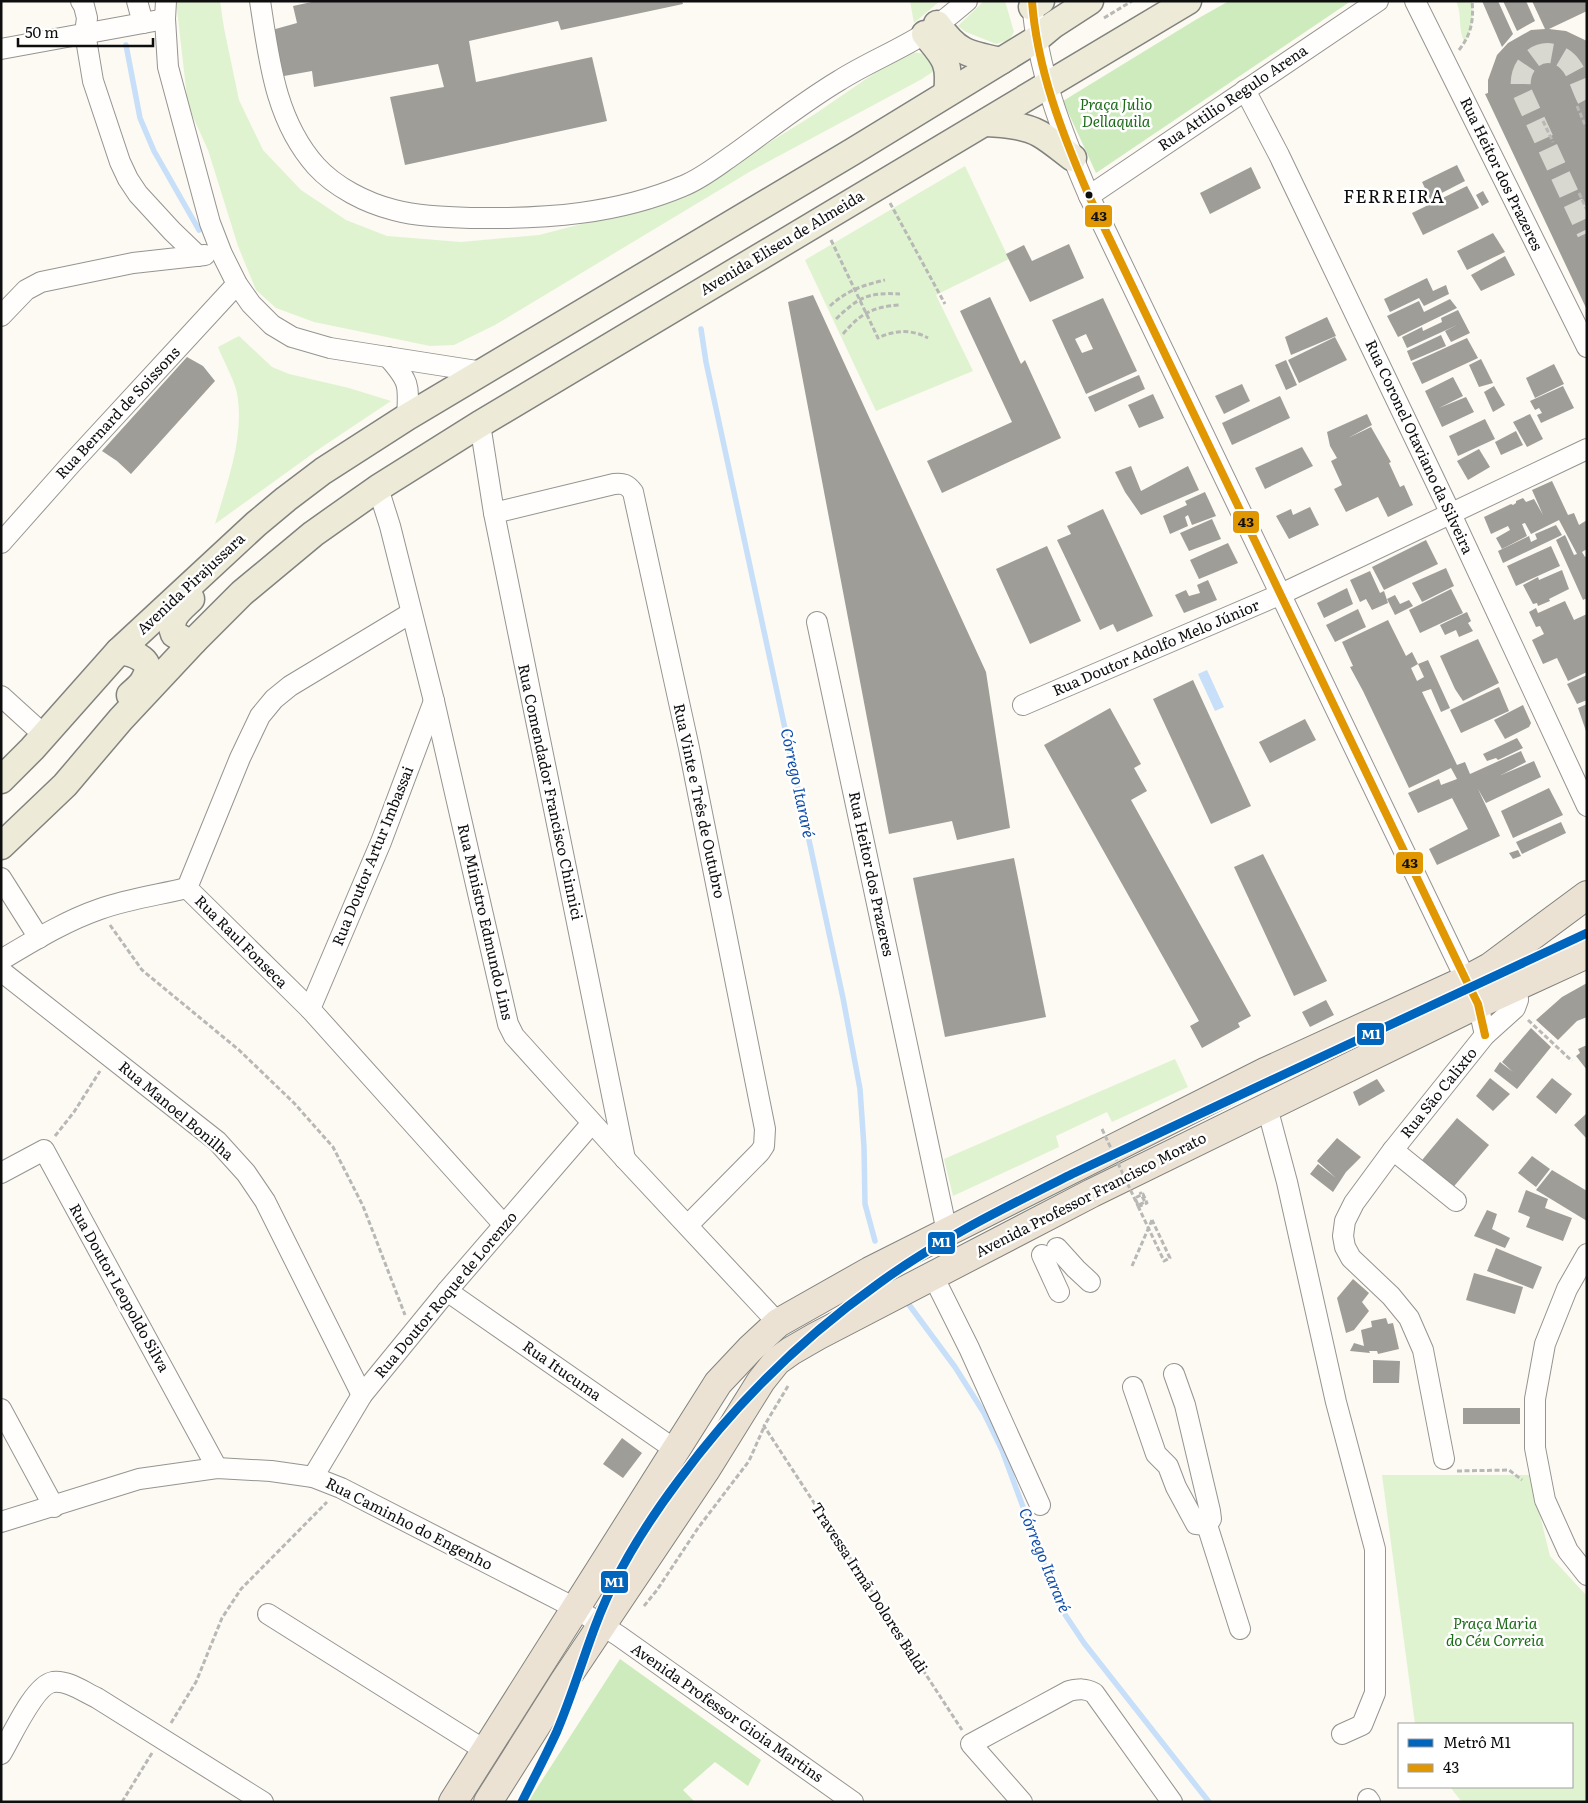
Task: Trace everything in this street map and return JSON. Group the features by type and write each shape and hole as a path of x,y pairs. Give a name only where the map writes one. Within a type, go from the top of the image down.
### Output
{"highway":[{"name":"Avenida Professor Francisco Morato","path":"453,1802 677,1451 718,1383 778,1322 870,1271 1265,1072 1466,980 1490,967 1587,895"},
{"name":"Avenida Professor Francisco Morato","path":"488,1802 601,1625 705,1471 761,1381 777,1362 791,1351 1092,1193 1267,1107 1478,1004 1516,997 1586,952"}],"main road":[{"path":"407,417 1035,40 1053,25 1090,1"},
{"name":"Avenida Eliseu de Almeida","path":"378,488 480,424 1188,1"},
{"path":"931,29 961,51 1000,60"},
{"path":"931,29 948,66 947,93"},
{"path":"985,122 1018,126 1040,134 1073,158"},
{"name":"Avenida Pirajussara","path":"1,780 119,651 256,524 323,471 407,417"},
{"path":"1,846 65,785 121,719 242,593 312,534 378,488"},
{"path":"194,641 186,641 174,634 172,622 174,616 213,579 225,563 232,548"},
{"path":"119,651 130,653 143,659 146,668 144,681 129,697 121,719"}],"street":[{"path":"82,1 87,18 85,33 87,55 93,81 120,162 138,194 198,256"},
{"path":"137,1 143,23"},
{"path":"260,1 270,66 282,109 298,140 317,166 341,186 365,200 393,210 422,215 514,218 580,214 623,206 685,186 840,80 931,29 967,1"},
{"name":"Rua Attilio Regulo Arena","path":"1088,196 1378,1"},
{"name":"Rua Heitor dos Prazeres","path":"1415,1 1587,347"},
{"name":"Rua São Calixto","path":"1035,3 1035,40 1047,86 1088,196 1478,1004 1485,1035"},
{"path":"1,49 143,23 165,10 168,68 210,223 222,254 237,284 251,304 272,325 292,337 330,348 483,372"},
{"name":"Rua Coronel Otaviano da Silveira","path":"1245,90 1280,156 1451,514 1587,806"},
{"path":"1,316 26,290 41,282 133,263 222,254"},
{"name":"Rua Bernard de Soissons","path":"1,543 237,284"},
{"path":"388,358 403,374 407,382 409,389 407,417"},
{"name":"Rua Comendador Francisco Chinnici","path":"480,424 494,513 625,1159"},
{"name":"Rua Doutor Adolfo Melo Júnior","path":"1024,705 1280,595 1587,450"},
{"name":"Rua Vinte e Três de Outubro","path":"494,513 614,484 622,483 628,486 632,492 689,748 765,1130 764,1146 760,1152 688,1225"},
{"name":"Rua Ministro Edmundo Lins","path":"378,488 390,526 434,701 508,1024 514,1036 592,1123 778,1322"},
{"name":"Rua Raul Fonseca","path":"411,613 290,686 264,710 240,758 187,888 310,1010 504,1225"},
{"name":"Rua Heitor dos Prazeres","path":"817,622 947,1232"},
{"path":"1,696 44,735"},
{"name":"Rua Doutor Artur Imbassai","path":"310,1010 381,842 434,701"},
{"path":"1,878 39,938"},
{"path":"1,960 39,938 100,909 130,900 187,888"},
{"name":"Rua Manoel Bonilha","path":"1,971 216,1141 246,1173 264,1201 362,1395"},
{"name":"Rua São Calixto","path":"1444,1459 1423,1350 1409,1318 1391,1296 1352,1258 1344,1247 1345,1221 1354,1203 1393,1150 1516,997"},
{"path":"1267,1107 1287,1182 1336,1402 1375,1549 1375,1693 1362,1725 1342,1734"},
{"name":"Rua Doutor Roque de Lorenzo","path":"313,1477 362,1395 447,1291 592,1123"},
{"path":"1,1173 44,1150"},
{"name":"Rua Doutor Leopoldo Silva","path":"44,1150 217,1468"},
{"name":"Rua São Calixto","path":"1393,1150 1456,1201"},
{"path":"1059,1292 1050,1252 1090,1282"},
{"path":"1587,1254 1567,1289 1545,1344 1535,1399 1535,1448 1545,1500 1568,1551 1587,1575"},
{"path":"933,1276 969,1348 1040,1505"},
{"name":"Rua Itucuma","path":"447,1291 677,1451"},
{"path":"1174,1374 1185,1406 1210,1511 1211,1519 1207,1525"},
{"path":"1133,1387 1156,1454 1168,1466 1176,1487 1196,1524 1207,1525"},
{"path":"1,1409 54,1507"},
{"name":"Rua Caminho do Engenho","path":"1,1522 139,1479 217,1468 271,1471 313,1477 341,1488 577,1609 601,1625"},
{"path":"1207,1525 1240,1629"},
{"path":"268,1614 486,1751"},
{"name":"Avenida Professor Gioia Martins","path":"601,1625 853,1802"},
{"path":"1,1754 34,1697 43,1686 53,1682 70,1685 96,1698 263,1802"},
{"path":"1022,1802 971,1744 1069,1691 1086,1689 1094,1693 1172,1802"}],"path":[{"path":"1447,65 1469,34 1473,12 1472,1"},
{"path":"1576,106 1586,127"},
{"path":"1543,121 1552,142"},
{"path":"1579,193 1587,210"},
{"path":"889,200 944,304"},
{"path":"828,235 878,338 889,333 901,332 920,334 928,338"},
{"path":"830,306 838,298 854,288 885,280"},
{"path":"836,319 859,299 870,294 900,294"},
{"path":"843,334 866,312 900,305"},
{"path":"100,909 142,970 239,1050 294,1103 333,1147 363,1206 412,1334"},
{"path":"1516,997 1572,1061"},
{"path":"44,1150 74,1112 109,1056"},
{"path":"1102,1129 1148,1227 1152,1236 1164,1261 1170,1258 1152,1220 1149,1228 1146,1235 1132,1266"},
{"path":"1138,1206 1147,1203 1143,1194 1135,1198 1138,1205 1144,1202"},
{"path":"642,1608 657,1590 698,1528 749,1461 764,1426 789,1384"},
{"name":"Travessa Irmã Dolores Baldi","path":"764,1426 971,1744"},
{"path":"1444,1459 1458,1472 1509,1470 1545,1500"},
{"path":"122,1802 196,1682 222,1618 241,1589 341,1488"}],"green space":[{"path":"176,1 220,1 239,100 263,150 301,190 346,220 387,236 461,242 539,235 659,204 738,162 815,114 901,55 921,53 933,61 936,66 934,71 922,79 751,171 495,325 454,345 430,346 314,322 276,308 256,290 238,246 208,150 188,106"},
{"path":"910,1 940,1 914,23"},
{"path":"984,1 1005,1 1014,32 1009,40 996,44 966,32 958,26"},
{"name":"Praça Julio Dellaquila","path":"1229,1 1351,1 1096,173 1063,101"},
{"path":"1456,1 1472,1 1472,23 1465,43 1461,32"},
{"path":"965,166 1009,259 936,295 973,371 876,411 805,260"},
{"path":"239,336 272,367 289,374 349,388 391,401 322,447 215,524 229,476 239,426 236,388 218,347"},
{"path":"1175,1059 1188,1087 1112,1122 1107,1112 1056,1136 1059,1147 953,1196 944,1159"},
{"name":"Praça Maria do Céu Correia","path":"1382,1475 1530,1475 1550,1556 1587,1596 1587,1802 1462,1802 1451,1788 1573,1788 1573,1723 1415,1723"},
{"path":"620,1659 761,1760 748,1786 715,1762 683,1790 695,1802 528,1802"}],"water":[{"path":"1207,670 1224,707 1215,711 1198,674"}],"building":[{"path":"316,1 682,1 683,4 561,30 558,21 469,41 476,82 592,57 607,121 405,165 390,97 444,87 438,64 314,87 312,71 284,76 272,30 297,23 293,6"},
{"path":"1482,1 1498,1 1513,34 1502,47"},
{"path":"1503,1 1526,1 1535,21 1517,31"},
{"path":"1532,1 1587,1 1587,11 1549,29 1566,31 1587,41 1587,310 1485,94 1488,93 1488,80 1497,55 1508,43 1531,30 1545,29"},
{"path":"1457,165 1465,181 1430,199 1422,182"},
{"path":"1251,167 1261,188 1210,214 1200,193"},
{"path":"1467,186 1479,208 1423,235 1412,213"},
{"path":"1483,191 1489,202 1482,206 1476,195"},
{"path":"1493,233 1505,252 1467,270 1457,251"},
{"path":"1069,244 1084,278 1030,302 1006,254 1024,245 1032,261"},
{"path":"1505,256 1515,275 1481,291 1471,275"},
{"path":"1427,278 1433,291 1446,285 1449,294 1424,306 1419,298 1390,312 1384,299"},
{"path":"813,295 986,672 1010,828 957,840 952,821 889,834 788,302"},
{"path":"990,297 1021,364 1025,360 1061,438 942,493 927,461 1012,422 960,311"},
{"path":"1103,298 1137,371 1086,394 1052,320","holes":["1086,334 1093,349 1082,353 1075,339"]},
{"path":"1450,299 1457,308 1398,337 1387,316 1419,301 1424,312"},
{"path":"1458,310 1470,333 1451,342 1445,331 1457,325 1407,348 1402,337 1422,327 1423,331 1442,322 1441,318"},
{"path":"1327,317 1336,336 1291,355 1285,337"},
{"path":"1441,335 1446,346 1411,361 1407,351"},
{"path":"1335,337 1347,360 1299,383 1288,360"},
{"path":"1467,338 1478,358 1422,384 1412,363"},
{"path":"187,357 203,366 215,381 131,474 102,451"},
{"path":"1481,359 1493,383 1479,387 1469,365"},
{"path":"1286,360 1297,385 1286,390 1275,365"},
{"path":"1554,364 1564,384 1535,398 1526,378"},
{"path":"1139,375 1145,389 1095,412 1088,397"},
{"path":"1453,377 1463,396 1439,408 1466,397 1474,412 1442,427 1425,391"},
{"path":"1242,384 1250,401 1224,414 1215,396"},
{"path":"1494,386 1505,405 1493,412 1484,392"},
{"path":"1563,386 1574,408 1541,423 1537,415 1542,413 1539,408 1535,410 1530,401"},
{"path":"1153,394 1164,418 1139,428 1128,405"},
{"path":"1280,396 1290,418 1232,445 1222,423"},
{"path":"1367,414 1372,425 1348,438 1371,427 1391,462 1389,463 1400,487 1404,485 1413,505 1388,517 1378,497 1346,512 1334,489 1342,485 1331,461 1337,458 1330,446 1327,432"},
{"path":"1530,414 1543,439 1527,447 1513,422"},
{"path":"1485,419 1495,439 1458,456 1449,436"},
{"path":"1516,431 1523,445 1501,455 1495,442"},
{"path":"1302,447 1313,466 1265,489 1255,468"},
{"path":"1479,449 1490,467 1468,480 1457,461"},
{"path":"1131,466 1141,491 1188,466 1199,490 1141,515 1125,492 1115,472"},
{"path":"1552,481 1568,515 1574,513 1579,525 1587,520 1587,549 1582,552 1585,557 1587,556 1587,598 1583,600 1556,540 1565,535 1574,555 1577,554 1559,520 1531,534 1525,523 1522,524 1527,536 1502,549 1496,538 1510,530 1508,526 1491,534 1484,517 1511,504 1513,505 1516,501 1523,498 1526,502 1534,499 1543,515 1532,490"},
{"path":"1205,492 1216,516 1192,525 1188,515 1185,517 1188,526 1170,534 1163,516 1187,505 1185,501"},
{"path":"1310,507 1319,525 1289,539 1276,516 1291,509 1293,515"},
{"path":"1103,509 1153,616 1117,632 1113,624 1100,630 1057,540 1071,534 1067,526"},
{"path":"1212,519 1221,539 1189,551 1180,533"},
{"path":"1556,525 1562,535 1503,563 1498,551 1529,536 1531,542 1537,539 1535,534"},
{"path":"1426,540 1438,564 1384,590 1372,567"},
{"path":"1228,543 1238,563 1199,579 1190,560"},
{"path":"1047,546 1081,621 1030,644 996,569"},
{"path":"1551,546 1560,566 1516,586 1507,566"},
{"path":"1446,568 1454,586 1422,602 1412,583"},
{"path":"1562,570 1569,589 1538,606 1537,603 1533,604 1523,585 1538,577 1539,580"},
{"path":"1370,571 1380,593 1384,591 1388,603 1372,610 1366,599 1360,602 1350,580"},
{"path":"1208,580 1217,600 1184,613 1175,595 1186,590 1189,596 1200,593 1197,585"},
{"path":"1347,588 1353,604 1324,618 1317,603"},
{"path":"1451,589 1463,613 1420,633 1409,610"},
{"path":"1395,595 1400,604 1409,600 1413,606 1395,615 1387,599"},
{"path":"1565,601 1574,620 1587,614 1587,672 1568,681 1557,658 1543,664 1532,640 1544,634 1540,626 1536,627 1529,612 1536,608 1538,613"},
{"path":"1358,609 1366,627 1335,642 1326,625"},
{"path":"1467,612 1471,621 1468,623 1473,631 1459,637 1456,630 1445,635 1440,625"},
{"path":"1388,620 1406,656 1412,652 1418,664 1428,660 1450,708 1441,712 1431,689 1422,692 1457,765 1465,762 1470,774 1521,751 1526,762 1501,775 1534,761 1541,777 1486,803 1478,789 1500,836 1437,865 1429,849 1468,829 1452,798 1418,813 1408,793 1439,779 1441,785 1457,779 1451,768 1409,788 1350,667 1353,666 1342,642","holes":["1418,664 1424,677 1417,681 1411,668"]},
{"path":"1478,639 1499,683 1463,701 1455,689 1440,656"},
{"path":"1587,675 1587,700 1577,704 1567,684"},
{"path":"1193,680 1251,806 1211,824 1153,699"},
{"path":"1499,687 1509,711 1461,733 1450,710"},
{"path":"1587,704 1587,731 1586,731 1578,708"},
{"path":"1523,705 1531,723 1529,727 1505,739 1494,720"},
{"path":"1110,708 1141,764 1134,768 1147,791 1131,800 1251,1016 1238,1023 1240,1027 1202,1048 1190,1026 1199,1021 1044,745"},
{"path":"1305,719 1316,740 1270,763 1259,742"},
{"path":"1517,738 1523,748 1498,760 1496,758 1487,761 1483,754"},
{"path":"1549,788 1563,815 1513,838 1501,811"},
{"path":"1561,822 1566,833 1522,854 1516,842"},
{"path":"1518,850 1521,856 1513,859 1509,853"},
{"path":"1263,854 1327,981 1294,996 1234,867"},
{"path":"1014,858 1046,1017 945,1037 913,878"},
{"path":"1587,983 1587,1017 1577,1021 1558,1040 1536,1020 1562,997"},
{"path":"1326,1000 1334,1015 1310,1027 1302,1012"},
{"path":"1531,1028 1551,1047 1517,1089 1494,1071 1500,1062 1513,1072 1502,1062"},
{"path":"1587,1045 1587,1070 1576,1056 1580,1053 1578,1049"},
{"path":"1490,1078 1510,1094 1493,1111 1476,1096"},
{"path":"1552,1078 1572,1094 1556,1114 1536,1097"},
{"path":"1377,1079 1385,1091 1359,1106 1353,1092"},
{"path":"1587,1113 1587,1139 1574,1125"},
{"path":"1457,1118 1489,1145 1450,1191 1418,1165"},
{"path":"1337,1138 1361,1157 1346,1172 1333,1192 1310,1174 1318,1164 1336,1178 1317,1161"},
{"path":"1532,1156 1550,1169 1536,1187 1518,1173"},
{"path":"1552,1170 1587,1191 1587,1221 1536,1190"},
{"path":"1526,1190 1548,1199 1545,1208 1572,1218 1563,1241 1526,1227 1530,1217 1518,1212"},
{"path":"1487,1210 1497,1214 1492,1229 1510,1238 1505,1248 1474,1236"},
{"path":"1496,1248 1542,1267 1533,1289 1487,1271"},
{"path":"1474,1273 1523,1287 1515,1314 1466,1300"},
{"path":"1353,1279 1369,1293 1362,1302 1369,1311 1354,1330 1346,1333 1337,1298"},
{"path":"1386,1318 1388,1324 1393,1323 1399,1349 1378,1354 1377,1351 1369,1351 1370,1353 1350,1351 1354,1343 1364,1346 1361,1330 1372,1327 1371,1321"},
{"path":"1373,1360 1400,1361 1399,1383 1373,1383"},
{"path":"1463,1408 1520,1408 1520,1424 1463,1424"},
{"path":"622,1438 642,1453 623,1478 603,1464"}],"waterway":[{"path":"126,45 140,118 154,151 199,230"},
{"name":"Córrego Itararé","path":"701,329 706,362 843,998 860,1089 865,1204 875,1241"},
{"name":"Córrego Itararé","path":"907,1302 955,1367 984,1413 1002,1450 1060,1607 1084,1643 1209,1802"}],"tunnel":[{"path":"1587,99 1574,69 1558,55 1550,53 1541,54 1528,63 1523,71 1521,90 1587,233"}],"metro line":[{"name":"M1","path":"522,1802 557,1731 606,1601 628,1556 644,1530 700,1452 723,1425 771,1374 823,1327 901,1268 997,1212 1099,1161 1587,933"}],"transit line":[{"name":"43","path":"1032,1 1039,51 1052,100 1069,149 1089,196 1478,1004 1485,1035"}],"district":[{"name":"FERREIRA","path":"1394,197"}]}
